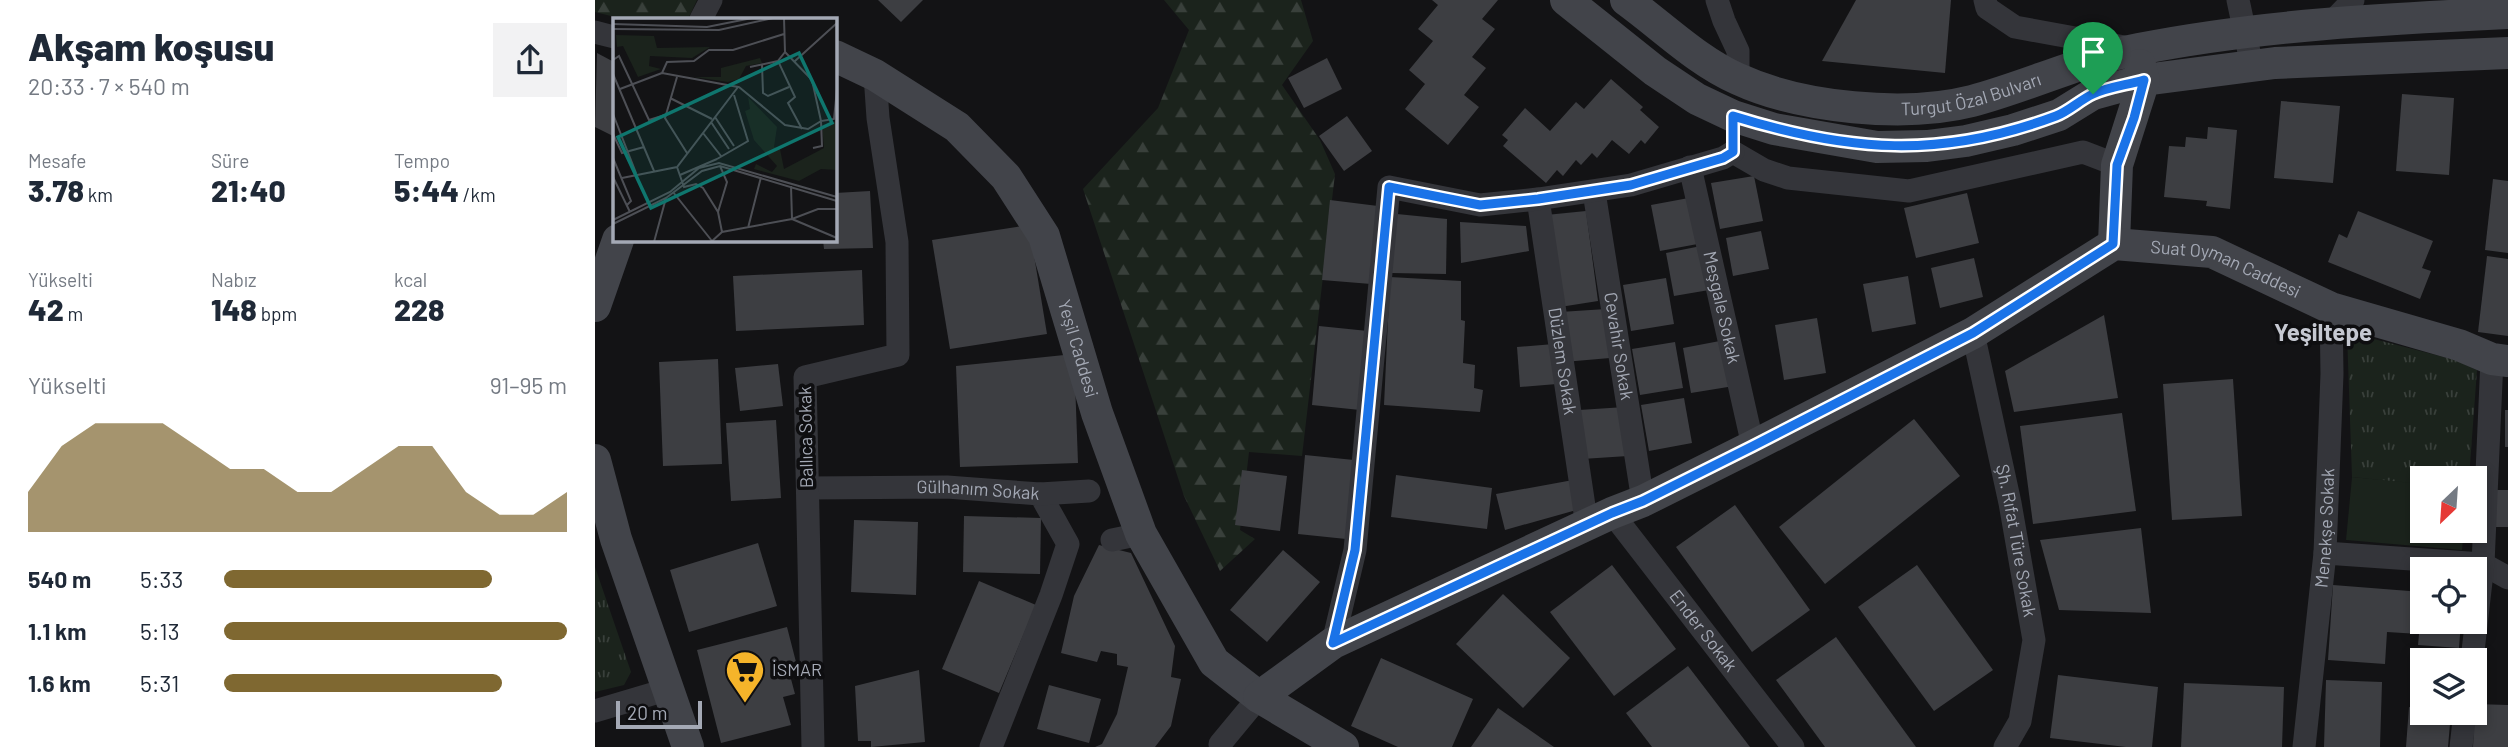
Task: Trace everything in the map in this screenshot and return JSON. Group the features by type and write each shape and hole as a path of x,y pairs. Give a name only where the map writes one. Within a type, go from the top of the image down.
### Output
{"street":[{"path":"702,18 711,0"},
{"path":"1566,0 1655,71 1697,99 1733,116 1774,129 1877,147 1927,146 1966,141 2013,130 2059,115 2093,94 2144,80 2275,63 2508,53"},
{"name":"Turgut Özal Bulvarı","path":"1626,0 1710,63 1738,80 1783,94 1851,108 1913,110 1971,101 2137,50 2246,33 2342,11 2508,13"},
{"path":"1717,0 1738,51 1738,80"},
{"path":"1220,744 1259,697 1333,643 1643,501 1753,446 1973,333 2113,244 2117,165 2144,80 2137,50 2015,27 1987,8 1985,0"},
{"path":"2238,0 2252,66"},
{"path":"595,32 613,37"},
{"name":"Yeşil Caddesi","path":"837,57 875,75 957,127 1006,177 1044,236 1097,413 1126,537 1214,662 1259,697"},
{"name":"Ballıca Sokak","path":"813,747 805,377 898,355 897,242 875,75"},
{"path":"1733,116 1733,152"},
{"path":"1733,152 1764,170 1788,178 1909,191 2083,152 2117,165"},
{"path":"1333,643 1355,550 1389,187 1480,205 1631,185 1723,158 1733,152"},
{"name":"Meşgale Sokak","path":"1690,167 1753,446"},
{"name":"Cevahir Sokak","path":"1594,192 1643,501"},
{"name":"Düzlem Sokak","path":"1538,199 1600,519"},
{"path":"595,306 617,242"},
{"name":"Suat Oyman Caddesi","path":"2113,244 2212,252 2331,308 2459,345 2500,360"},
{"name":"Menekşe Sokak","path":"2304,747 2325,553 2332,374 2331,308"},
{"name":"Şh. Rıfat Türe Sokak","path":"1973,333 2010,503 2034,640 2020,721 2005,747"},
{"path":"2484,557 2500,360"},
{"path":"595,460 616,539 688,747"},
{"name":"Gülhanım Sokak","path":"807,488 947,487 1040,494 1068,544 1051,595 991,747"},
{"path":"1040,494 1090,491"},
{"name":"Ender Sokak","path":"1600,519 1793,747"},
{"path":"2325,553 2410,559"},
{"path":"2487,566 2508,578"},
{"path":"595,711 669,689"},
{"path":"1259,697 1343,747"},
{"path":"2461,747 2464,725"}],"green space":[{"path":"595,0 697,0 688,18 619,18 595,12"},
{"path":"1164,0 1301,0 1313,41 1282,85 1320,140 1335,174 1302,456 1249,452 1240,530 1255,539 1220,571 1184,496 1083,189 1158,108 1189,30"},
{"path":"2347,332 2455,360 2477,370 2470,466 2410,466 2410,484 2352,477"},
{"path":"2352,477 2410,483 2410,543 2463,543 2462,550 2346,540"},
{"path":"595,567 631,672 624,685 595,692"}],"building":[{"path":"878,0 923,0 901,22"},
{"path":"1432,0 1498,0 1482,19 1495,29 1472,57 1486,68 1464,95 1479,107 1448,145 1405,109 1425,84 1409,70 1433,41 1418,29 1438,5"},
{"path":"1856,0 1951,0 1945,73 1822,61"},
{"path":"597,53 613,61 613,136 595,127"},
{"path":"1327,58 1342,89 1304,108 1288,78"},
{"path":"1611,79 1643,107 1640,110 1659,127 1645,144 1641,140 1629,154 1612,140 1597,158 1592,153 1581,165 1576,160 1563,176 1557,170 1546,183 1503,146 1508,140 1502,135 1525,108 1550,131 1576,102 1584,109"},
{"path":"2402,94 2454,98 2449,175 2396,171"},
{"path":"2281,101 2340,106 2333,183 2274,178"},
{"path":"1347,116 1372,151 1344,171 1319,136"},
{"path":"2208,127 2237,130 2230,209 2206,206 2207,201 2164,197 2169,146 2185,147 2186,137 2207,139"},
{"path":"1754,176 1763,221 1720,229 1711,183"},
{"path":"2493,179 2508,181 2508,253 2485,250"},
{"path":"870,191 873,248 824,249 823,242 837,242 837,193"},
{"path":"1967,193 1979,243 1916,258 1904,208"},
{"path":"1694,197 1703,243 1660,251 1651,205"},
{"path":"1330,200 1378,206 1371,284 1322,280"},
{"path":"1586,211 1598,301 1560,307 1546,215"},
{"path":"2358,211 2433,241 2422,268 2431,271 2420,299 2328,262 2339,234 2347,238"},
{"path":"1397,214 1447,219 1446,274 1391,273"},
{"path":"1460,222 1526,226 1529,251 1461,263"},
{"path":"1029,225 1047,334 950,349 932,240"},
{"path":"1761,231 1769,269 1733,276 1726,238"},
{"path":"1706,245 1715,289 1674,296 1666,253"},
{"path":"2487,256 2508,259 2508,336 2478,332"},
{"path":"1974,258 1983,297 1940,308 1931,268"},
{"path":"862,270 864,325 736,331 733,276"},
{"path":"1908,276 1916,324 1872,332 1863,284"},
{"path":"1390,277 1461,281 1461,320 1465,321 1463,363 1475,365 1474,388 1483,390 1480,412 1384,405"},
{"path":"1666,278 1674,324 1631,331 1623,285"},
{"path":"1606,309 1610,358 1564,362 1560,312"},
{"path":"2104,315 2118,398 2014,412 2005,371"},
{"path":"1817,318 1826,373 1784,380 1775,325"},
{"path":"1319,326 1368,331 1360,410 1312,405"},
{"path":"1725,340 1734,386 1691,393 1683,348"},
{"path":"1675,342 1683,388 1640,395 1632,349"},
{"path":"1554,344 1557,384 1520,387 1517,347"},
{"path":"1074,354 1078,463 960,467 956,366"},
{"path":"718,359 722,464 663,466 659,362"},
{"path":"778,364 783,406 740,411 735,368"},
{"path":"2233,379 2242,516 2172,520 2163,384"},
{"path":"1684,398 1692,443 1649,451 1641,405"},
{"path":"1625,407 1628,456 1582,459 1579,410"},
{"path":"2505,410 2508,410 2508,447 2505,447"},
{"path":"2122,413 2136,511 2033,524 2020,426"},
{"path":"1914,419 1960,476 1825,584 1779,527"},
{"path":"776,420 781,498 731,501 726,423"},
{"path":"1305,455 1354,460 1346,539 1298,534"},
{"path":"1242,470 1287,476 1280,531 1235,525"},
{"path":"1396,475 1492,488 1487,529 1391,517"},
{"path":"1573,480 1580,509 1505,530 1496,494"},
{"path":"2495,490 2508,490 2508,527 2495,527"},
{"path":"1735,505 1810,610 1752,652 1676,547"},
{"path":"964,516 1041,518 1040,574 963,572"},
{"path":"854,520 918,522 916,595 851,592"},
{"path":"2141,528 2151,613 2059,610 2040,540"},
{"path":"758,543 777,606 689,632 670,570"},
{"path":"1099,545 1131,553 1175,646 1171,677 1181,679 1171,726 1155,747 1095,747 1102,744 1117,714 1128,667 1117,665 1117,654 1101,651 1097,662 1061,653 1074,596"},
{"path":"1283,550 1320,582 1267,642 1230,610"},
{"path":"1612,565 1676,649 1614,696 1550,612"},
{"path":"1917,565 1993,670 1934,711 1858,607"},
{"path":"979,581 1036,605 999,693 942,669"},
{"path":"2333,585 2410,591 2410,633 2387,632 2385,664 2328,660"},
{"path":"1503,594 1570,658 1523,708 1456,644"},
{"path":"787,627 796,662 787,664 795,694 783,697 791,725 721,743 697,650"},
{"path":"2419,634 2460,634 2459,648 2418,645"},
{"path":"1836,637 1916,747 1825,747 1776,680"},
{"path":"1381,658 1473,699 1452,747 1398,747 1351,726"},
{"path":"1688,666 1750,747 1652,747 1626,713"},
{"path":"919,670 925,742 871,747 871,741 858,741 855,686"},
{"path":"2058,675 2158,687 2152,747 2126,747 2050,738"},
{"path":"2326,680 2382,682 2380,747 2324,747"},
{"path":"2184,683 2284,687 2282,747 2181,747"},
{"path":"1049,685 1101,699 1089,743 1037,729"},
{"path":"2487,704 2508,705 2508,747 2473,747 2474,725 2487,725"},
{"path":"2409,707 2410,725 2450,725 2448,747 2406,747"},
{"path":"1498,708 1554,747 1471,747"}],"place":[{"name":"İSMAR","path":"745,704"}],"district":[{"name":"Yeşiltepe","path":"2323,333"}],"route":[{"path":"2144,80 2117,165 2113,244 1973,333 1753,446 1643,501 1333,643 1355,550 1389,187 1480,205 1594,192 1631,185 1723,158 1733,152 1733,116 1774,129 1877,147 1927,146 1966,141 2013,130 2059,115 2093,94 2144,80"}]}
